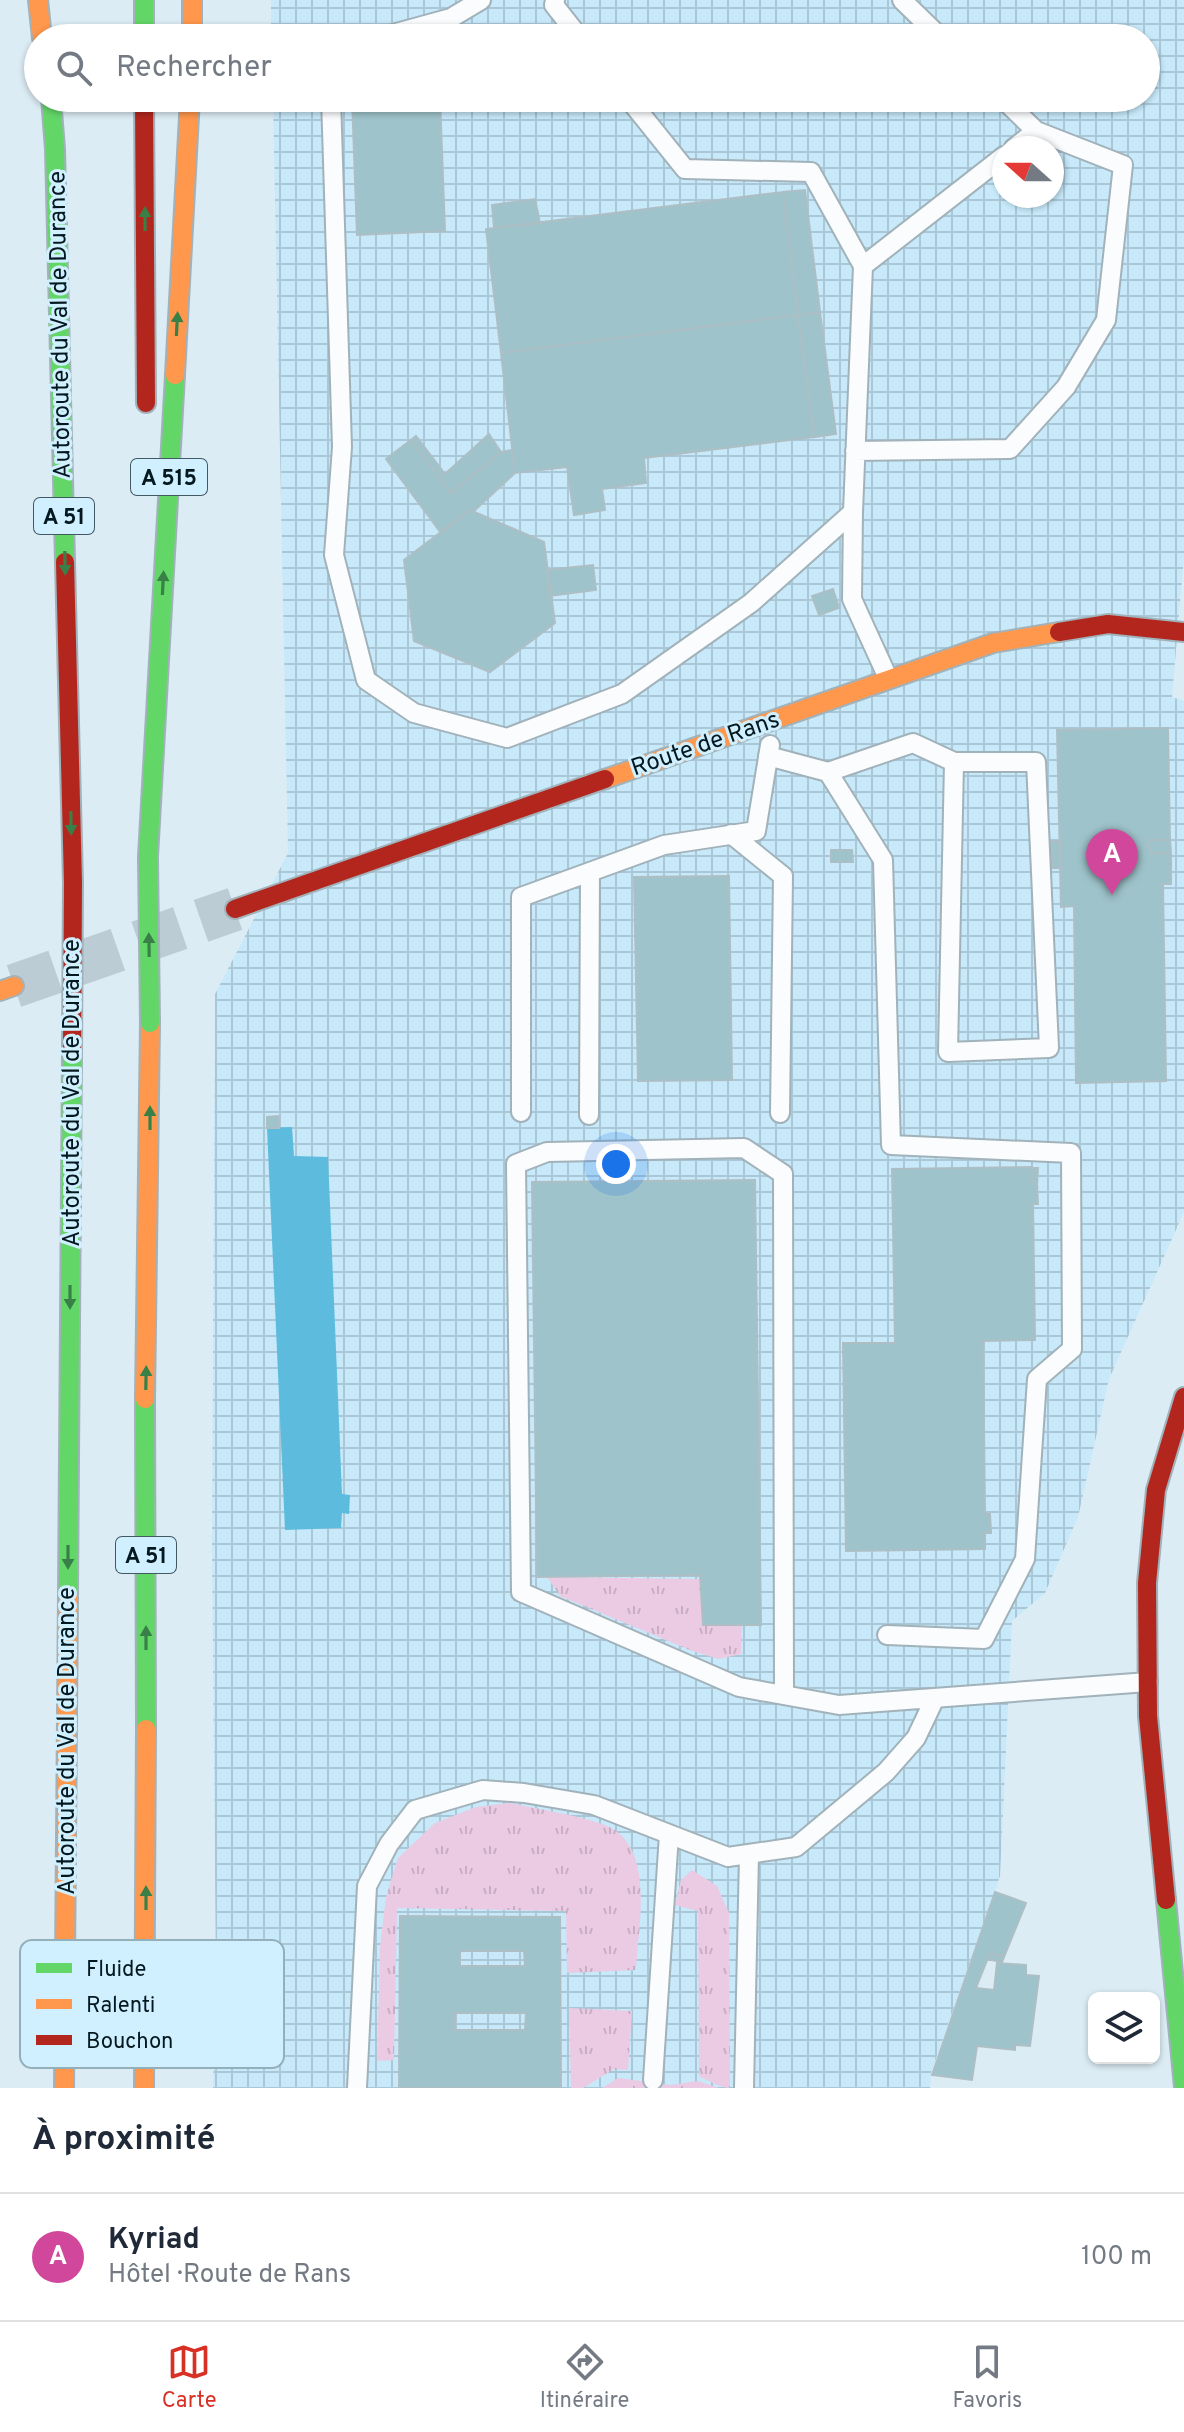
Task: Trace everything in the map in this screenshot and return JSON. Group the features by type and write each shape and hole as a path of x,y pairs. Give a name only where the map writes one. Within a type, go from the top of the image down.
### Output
{"main road":[{"path":"38,0 42,24"},
{"path":"44,0 44,24"},
{"path":"144,0 144,24"},
{"path":"192,0 192,24"},
{"name":"Autoroute du Val de Durance","path":"51,112 55,149 73,883 65,1940"},
{"path":"144,112 146,414"},
{"name":"A 515","path":"148,857 189,112"},
{"name":"A 51","path":"145,1940 145,1424 150,1023 146,557"},
{"name":"Route de Rans","path":"235,909 993,643 1108,624 1184,632"},
{"path":"1184,1397 1156,1490 1147,1583 1148,1716 1184,2087"},
{"name":"Autoroute du Val de Durance","path":"64,2068 64,2088"},
{"name":"A 51","path":"144,2068 144,2088"}],"lane":[{"path":"429,24 451,18 481,0"},
{"path":"902,0 927,24"},
{"path":"548,2 568,24"},
{"path":"331,112 342,447 334,555 366,680 414,713 507,738 622,694 751,603 853,512"},
{"path":"639,112 685,169 811,172 863,266 852,599 888,678"},
{"path":"855,451 1010,449 1066,387 1106,320 1123,165 1036,131 1016,112"},
{"path":"1030,136 1036,131"},
{"path":"863,266 992,165"},
{"path":"521,1112 521,897 664,845 756,831 774,719"},
{"path":"768,756 828,772 913,743 954,762 1036,762 1049,1048 948,1052 954,762"},
{"path":"828,772 883,860 891,1145 1071,1153 1072,1349 1037,1379 1025,1559 984,1639 887,1635"},
{"path":"731,834 783,876 780,1113"},
{"path":"589,1115 590,872"},
{"path":"784,1695 783,1174 744,1148 547,1152 516,1164 521,1592 739,1687 839,1705 1148,1682"},
{"path":"357,2088 367,1886 389,1844 415,1810 483,1790 524,1793 594,1805 728,1857 796,1847 886,1772 916,1738 935,1698"},
{"path":"653,2080 669,1834"},
{"path":"744,2088 749,1854"}],"shaded area":[{"path":"271,0 1184,0 1184,556 1172,697 1184,701 1184,1212 1109,1379 1078,1517 1045,1593 1012,1621 1000,1876 931,2073 930,2088 213,2088 214,2068 284,2068 284,1940 216,1940 212,1546 215,994 288,853 273,112 1160,112 1160,24 271,24"}],"green space":[{"path":"547,1577 701,1579 703,1625 742,1625 741,1654 719,1659 692,1651 560,1596"},
{"path":"511,1803 602,1824 619,1834 631,1848 637,1867 641,1909 636,1970 567,1973 566,1911 397,1908 394,2060 377,2061 380,1946 386,1897 398,1858 435,1823 476,1807"},
{"path":"692,1870 717,1886 729,1913 730,2088 699,2077 698,1911 675,1905 681,1880"},
{"path":"569,2008 632,2011 628,2070 614,2069 583,2088 571,2088"},
{"path":"618,2078 670,2085 698,2081 719,2088 602,2088"}],"water":[{"path":"292,1127 294,1156 328,1157 342,1494 350,1495 349,1514 342,1513 341,1528 285,1530 267,1128"}],"building":[{"path":"353,112 441,112 445,231 357,235"},
{"path":"805,190 820,312 798,315 783,192"},
{"path":"783,192 798,315 501,353 486,229"},
{"path":"535,199 540,223 494,228 492,205"},
{"path":"820,312 836,434 814,437 798,315"},
{"path":"798,315 814,437 644,458 646,483 602,489 605,510 574,515 567,467 515,473 501,353"},
{"path":"489,434 501,452 451,493 411,440 416,436 445,474"},
{"path":"411,440 451,493 501,452 512,450 515,473 473,512 470,510 441,533 386,459"},
{"path":"470,510 544,542 555,623 490,672 414,641 404,560"},
{"path":"593,565 596,590 550,596 547,570"},
{"path":"833,589 839,608 819,615 812,596"},
{"path":"1168,728 1170,840 1149,840 1150,853 1171,853 1171,884 1163,884 1166,1081 1076,1083 1074,906 1061,907 1057,730"},
{"path":"1149,840 1170,840 1171,853 1150,853"},
{"path":"1051,841 1060,841 1060,868 1052,868"},
{"path":"831,850 852,850 853,862 831,862"},
{"path":"729,876 732,1080 638,1081 634,877"},
{"path":"278,1116 279,1128 267,1128 267,1117"},
{"path":"1032,1167 1038,1204 1033,1204 1035,1340 983,1341 985,1513 990,1514 991,1533 985,1533 985,1549 846,1551 843,1343 895,1343 892,1169"},
{"path":"1032,1168 1038,1168 1037,1184 1033,1184"},
{"path":"755,1180 761,1625 703,1625 700,1575 537,1577 532,1182"},
{"path":"995,1892 1026,1903 1004,1957 990,1953 976,1988 994,1990 997,1963 1026,1965 1026,1975 1039,1976 1030,2046 1015,2045 1015,2050 977,2046 972,2080 932,2075"},
{"path":"400,1916 560,1917 561,2088 399,2088","holes":["460,1951 524,1951 525,1966 460,1966","455,2013 526,2013 525,2030 455,2030"]},
{"path":"990,1953 1004,1957 1002,1962 987,1959"}],"tunnel":[{"path":"14,986 235,909"}],"traffic: fast":[{"path":"144,0 144,24"},
{"path":"52,112 65,562"},
{"path":"148,857 175,375"},
{"path":"148,857 150,1023"},
{"path":"68,1595 72,1051"},
{"path":"145,1399 146,1729"},
{"path":"1166,1900 1184,2087"}],"traffic: slow":[{"path":"38,0 41,24"},
{"path":"192,0 192,24"},
{"path":"175,375 189,112"},
{"path":"605,779 993,643 1059,632"},
{"path":"0,991 14,986"},
{"path":"145,1399 150,1023"},
{"path":"65,1940 68,1595"},
{"path":"145,1940 146,1729"},
{"path":"64,2068 64,2088"},
{"path":"144,2068 144,2088"}],"traffic: jam":[{"path":"144,112 146,403"},
{"path":"65,562 73,883"},
{"path":"1059,632 1108,624 1184,632"},
{"path":"235,909 605,779"},
{"path":"72,1051 73,883"},
{"path":"1166,1900 1148,1716 1147,1583 1156,1490 1184,1397"}],"place":[{"name":"Kyriad","path":"1112,895"}]}
